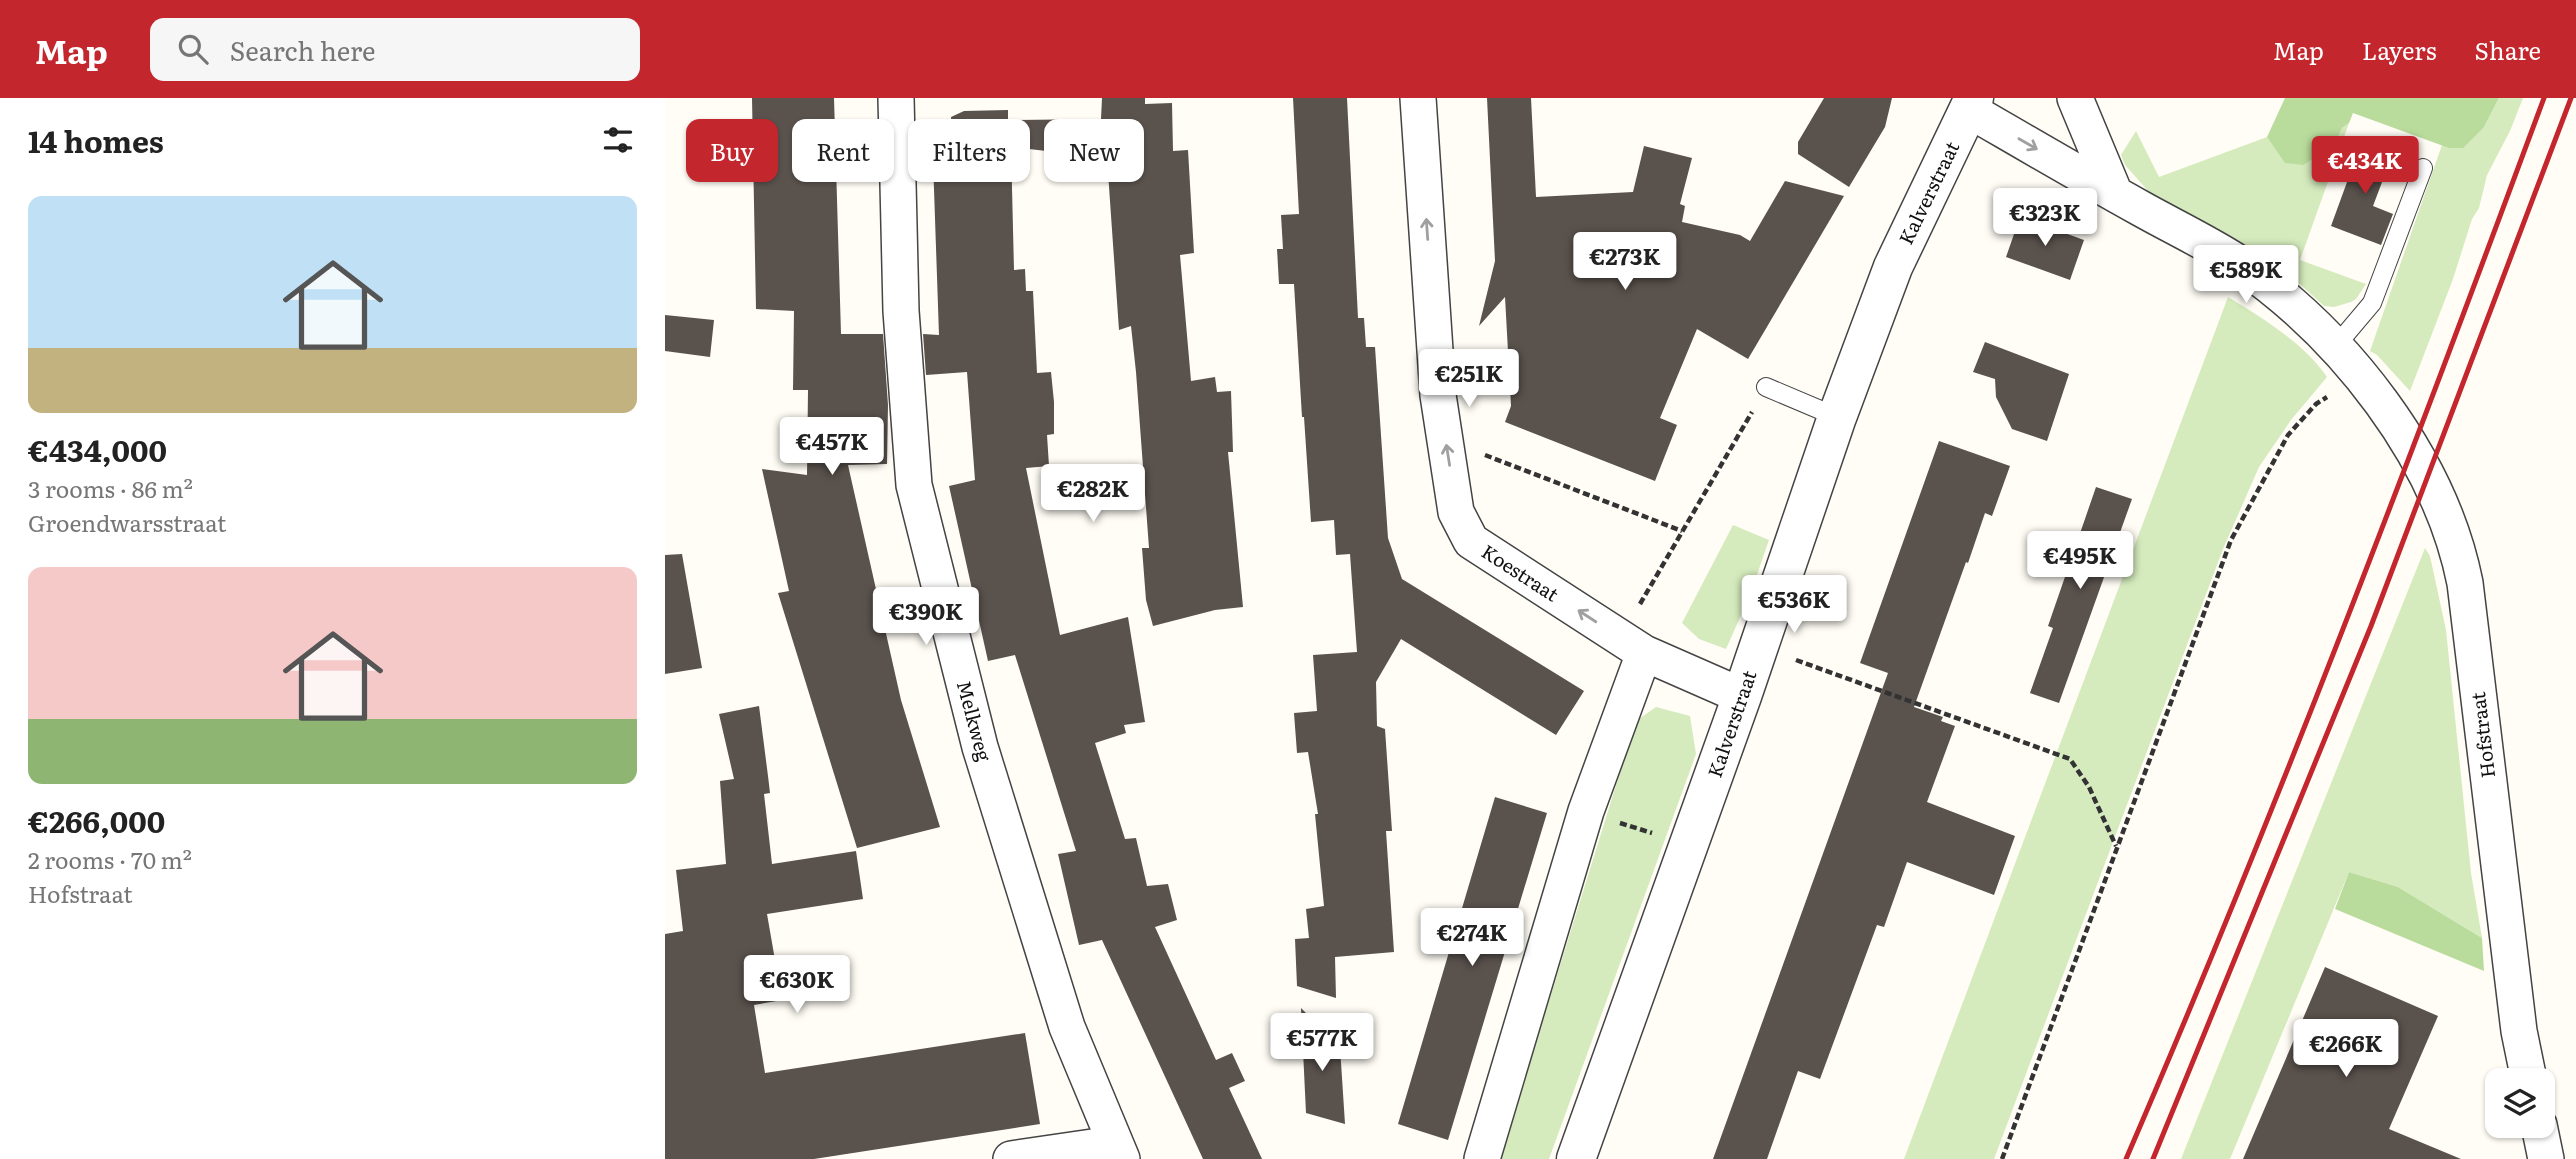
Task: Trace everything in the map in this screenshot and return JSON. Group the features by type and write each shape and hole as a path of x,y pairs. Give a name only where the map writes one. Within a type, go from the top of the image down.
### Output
{"street":[{"name":"Melkweg","path":"896,98 901,311 914,485 984,760 1067,1027 1118,1151"},
{"name":"Koestraat","path":"1418,98 1438,395 1456,512 1471,541 1632,645 1742,696"},
{"path":"2075,98 2115,194"},
{"name":"Hofstraat","path":"1972,104 2115,194 2237,262 2293,306 2360,376 2402,430 2443,508 2460,558 2465,583 2519,1031 2527,1068"},
{"name":"Kalverstraat","path":"1576,1159 1742,696 1837,417 1893,267 1972,104"},
{"path":"1482,1159 1586,811 1632,645"},
{"path":"2542,1138 2546,1159"},
{"path":"1011,1159 1118,1151"}],"lane":[{"path":"2334,348 2372,303 2423,169"},
{"path":"1766,387 1837,417"}],"path":[{"path":"2002,1159 2231,540 2288,435 2316,404 2360,376"},
{"path":"1632,645 1682,531 1766,387"},
{"path":"1445,439 1682,531"},
{"path":"1759,646 2070,759 2089,787 2117,846"},
{"path":"1586,811 1689,846"}],"green space":[{"path":"2285,98 2499,98 2484,127 2463,148 2449,148 2353,113 2334,146 2303,165 2285,163 2267,137"},
{"path":"2499,98 2523,98 2510,131 2487,175 2479,208 2472,219 2453,279 2410,391 2377,355 2370,351 2442,145 2484,127"},
{"path":"2349,123 2300,260 2366,284 2356,299 2334,307 2324,306 2301,285 2247,246 2149,192 2125,165 2121,155 2136,131 2159,177 2267,137 2285,162 2334,146 2342,128"},
{"path":"2228,297 2295,343 2327,377 2291,420 2259,467 2223,549 1994,1159 1904,1159"},
{"path":"1733,525 1769,540 1750,595 1726,649 1699,639 1682,623"},
{"path":"2425,548 2430,556 2446,630 2471,873 2482,938 2398,887 2349,872 2230,1159 2181,1159"},
{"path":"1656,707 1690,716 1696,754 1549,1159 1500,1159 1636,721"},
{"path":"2349,872 2398,887 2482,938 2484,971 2335,909"}],"building":[{"path":"752,98 834,98 835,119 792,119 792,182 836,182 841,334 883,334 888,405 887,464 848,465 901,700 940,827 857,848 778,593 789,591 762,469 807,475 808,390 793,390 794,311 756,309 754,182 778,182 778,119 752,119"},
{"path":"1102,98 1145,98 1145,104 1172,103 1173,151 1188,150 1194,253 1180,255 1191,381 1215,377 1217,392 1231,391 1233,452 1228,452 1243,607 1215,610 1153,626 1146,600 1142,548 1149,548 1136,372 1131,326 1119,330 1109,182 1144,182 1144,119 1101,119"},
{"path":"1293,98 1347,98 1358,318 1364,318 1366,347 1375,347 1388,538 1402,579 1584,691 1556,735 1401,639 1376,682 1377,726 1385,729 1392,831 1386,831 1394,952 1335,957 1336,998 1297,986 1295,939 1309,938 1306,909 1324,906 1315,814 1318,814 1308,752 1297,753 1294,713 1317,711 1313,655 1357,652 1350,554 1336,555 1334,520 1311,522 1294,284 1279,284 1277,249 1283,249 1281,215 1299,214"},
{"path":"1487,98 1531,98 1536,197 1633,192 1644,146 1692,158 1680,204 1685,206 1682,222 1740,235 1750,241 1785,181 1844,196 1748,359 1697,329 1660,418 1677,425 1655,481 1505,422 1511,406 1505,297 1479,326 1495,261"},
{"path":"1824,98 1892,98 1885,127 1849,187 1798,154 1798,142"},
{"path":"1008,110 1008,119 951,119 964,111"},
{"path":"1030,120 1044,120 1044,151 1030,149"},
{"path":"2362,141 2393,153 2373,206 2393,214 2381,245 2331,226"},
{"path":"934,182 1012,182 1014,270 1025,269 1026,291 1033,291 1037,373 1051,372 1054,434 1047,435 1049,466 1026,468 1060,635 1128,617 1145,722 1124,725 1126,733 1095,743 1125,839 1136,838 1147,886 1168,884 1177,920 1155,927 1216,1060 1232,1053 1245,1081 1229,1088 1262,1159 1203,1159 1102,940 1079,945 1058,854 1076,851 1015,655 988,661 949,486 975,480 967,372 926,375 923,334 939,335"},
{"path":"2020,217 2084,240 2070,280 2006,257"},
{"path":"665,315 714,320 710,357 665,351"},
{"path":"1985,342 2069,374 2047,441 2012,429 1996,397 1995,379 1973,372"},
{"path":"1939,441 2010,466 1992,516 1985,513 1914,707 1943,717 1941,721 1955,726 1927,802 2015,836 1994,895 1907,862 1884,927 1877,925 1820,1079 1798,1071 1767,1159 1713,1159 1888,673 1860,663"},
{"path":"2096,487 2132,499 2059,703 2030,693 2053,628 2048,626"},
{"path":"682,554 702,668 665,674 665,555"},
{"path":"759,706 770,793 764,794 772,864 856,851 863,899 767,914 782,1000 754,1005 765,1073 1025,1033 1040,1124 814,1159 665,1159 665,934 683,931 676,870 726,864 720,781 734,779 719,714"},
{"path":"1495,797 1547,813 1448,1140 1398,1124"},
{"path":"2325,967 2438,1016 2389,1129 2461,1159 2243,1159"},
{"path":"1301,1008 1340,1047 1345,1124 1306,1113"}],"railway":[{"path":"2126,1159 2290,764 2544,98"},
{"path":"2153,1159 2371,626 2571,98"}]}
